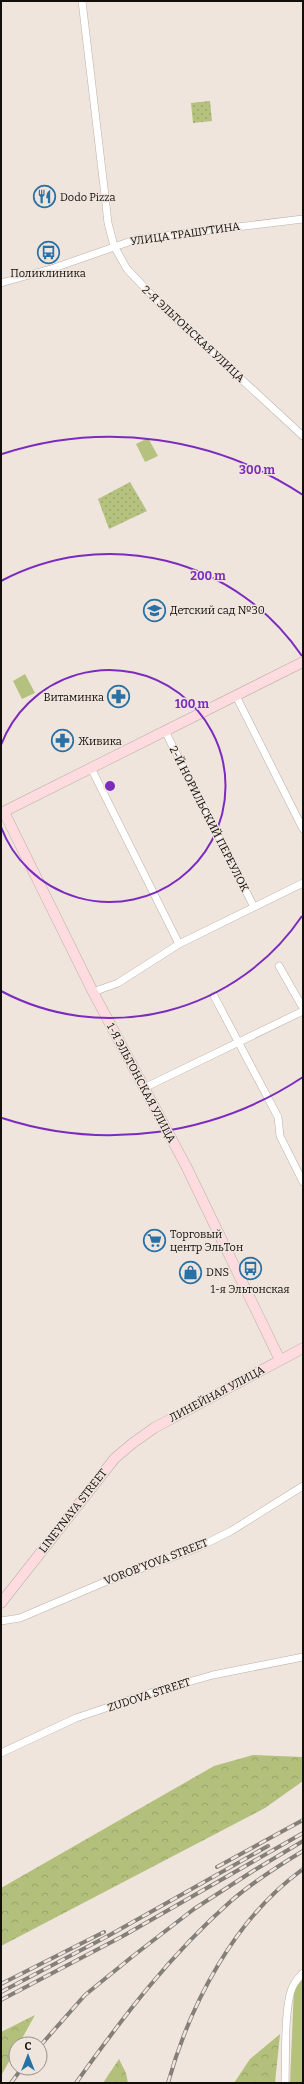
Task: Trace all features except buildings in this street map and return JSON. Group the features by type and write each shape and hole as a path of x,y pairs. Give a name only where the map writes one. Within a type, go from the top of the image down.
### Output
{"street":[{"name":"2-Я ЭЛЬТОНСКАЯ УЛИЦА","path":"82,1 104,196 108,223 114,246 127,269 160,305 303,436"},
{"name":"УЛИЦА ТРАШУТИНА","path":"1,283 54,268 136,239 303,219"},
{"path":"2,811 303,662"},
{"path":"236,696 303,829"},
{"name":"2-Й НОРИЛЬСКИЙ ПЕРЕУЛОК","path":"164,732 254,907"},
{"path":"91,768 180,944"},
{"name":"1-Я ЭЛЬТОНСКАЯ УЛИЦА","path":"2,811 93,992 186,1166 280,1360"},
{"path":"93,992 118,983 180,944 303,883"},
{"path":"144,1088 303,1010 279,966"},
{"path":"214,996 240,1042 278,1117 280,1136 303,1182"},
{"name":"ЛИНЕЙНАЯ УЛИЦА","path":"1,1603 115,1458 132,1443 154,1428 303,1348"},
{"name":"VOROB'YOVA STREET","path":"1,1621 20,1618 107,1581 197,1548 231,1531 303,1486"},
{"name":"ZUDOVA STREET","path":"1,1753 76,1718 153,1692 213,1675 303,1657"},
{"path":"285,2083 291,1990 303,1973"}],"green space":[{"path":"210,101 212,121 193,123 191,103"},
{"path":"148,438 158,456 145,462 136,444"},
{"path":"130,482 147,511 109,529 98,499"},
{"path":"25,674 35,693 22,699 13,681"},
{"path":"253,1755 303,1757 303,1781 265,1808 1,1946 1,1888 214,1766"},
{"path":"303,1979 303,2083 290,2083 294,1988"},
{"path":"35,2015 23,2036 8,2036 8,2063 1,2076 1,2032"},
{"path":"280,2034 275,2083 234,2083 250,2059"},
{"path":"119,2059 126,2073 128,2083 103,2083"}],"railway":[{"path":"217,1867 303,1820"},
{"path":"1,2000 123,1936 303,1833"},
{"path":"48,2037 85,1995 194,1909 303,1841"},
{"path":"1,1992 108,1936 268,1846"},
{"path":"76,2083 129,2011 168,1965 209,1921 248,1887 284,1862 303,1851"},
{"path":"168,2083 177,2053 189,2023 202,1993 218,1965 236,1937 256,1912 279,1889 303,1869"},
{"path":"1,1984 104,1932"},
{"path":"11,2083 16,2076"}],"place":[{"name":"Dodo Pizza","path":"44,197"},
{"name":"Поликлиника","path":"48,253"},
{"name":"Детский сад №30","path":"154,610"},
{"name":"Витаминка","path":"119,697"},
{"name":"Живика","path":"63,741"},
{"name":"Торговый центр ЭльТон","path":"154,1240"},
{"name":"1-я Эльтонская","path":"250,1269"},
{"name":"DNS","path":"190,1272"}]}
